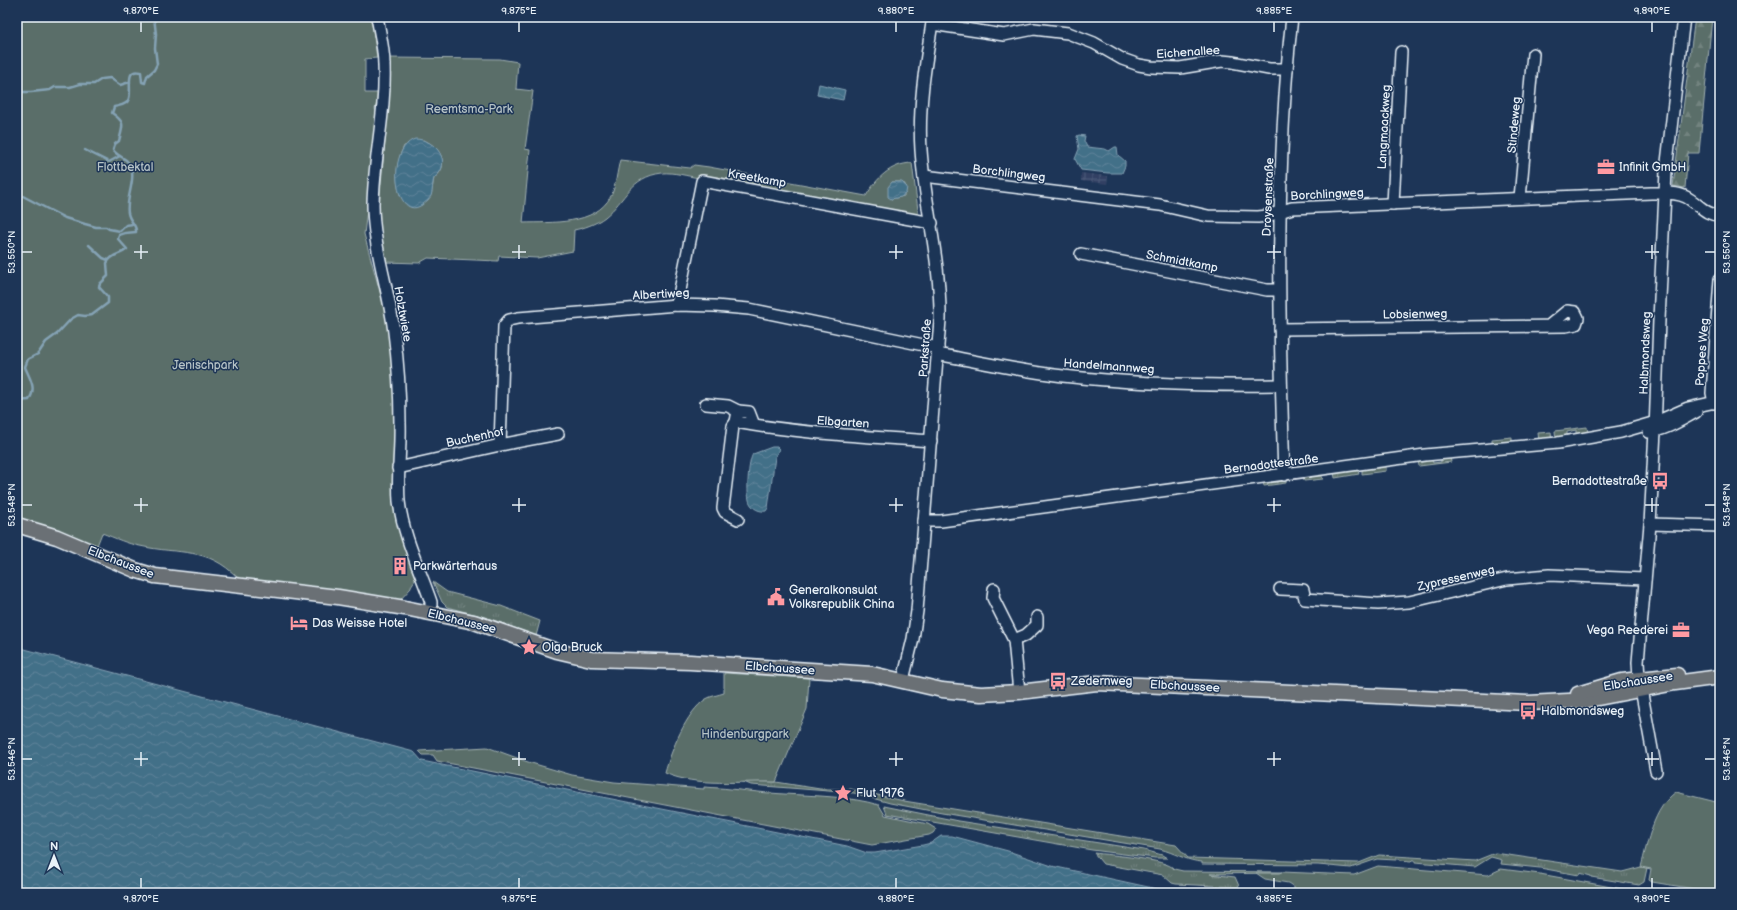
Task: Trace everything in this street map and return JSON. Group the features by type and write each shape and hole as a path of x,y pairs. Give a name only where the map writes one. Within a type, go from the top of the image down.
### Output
{"main road":[{"name":"Elbchaussee","path":"17,525 57,537 135,570 155,576 338,597 431,613 474,622 557,651 591,659 697,662 872,674 903,680 932,688 963,693 981,694 1019,692 1097,683 1528,703 1588,700 1640,684 1720,676"}],"street":[{"name":"Holztwiete","path":"377,17 384,64 383,99 373,202 373,222 394,330 398,372 400,424 398,468 401,510 406,532 431,602 431,613"},
{"name":"Droysenstraße","path":"1284,475 1279,290 1280,210 1287,69 1292,17"},
{"name":"Halbmondsweg","path":"1656,771 1640,684 1638,657 1650,524 1656,427 1664,193 1684,17"},
{"name":"Eichenallee","path":"933,21 1004,35 1034,29 1068,33 1094,43 1126,61 1151,67 1180,68 1227,62 1269,69 1287,69"},
{"name":"Parkstraße","path":"903,680 915,627 938,351 940,288 932,223 924,176 920,126 922,98 933,21"},
{"name":"Langmaackweg","path":"1393,204 1402,52"},
{"name":"Stindeweg","path":"1520,198 1533,54"},
{"name":"Borchlingweg","path":"924,176 1160,205 1208,216 1258,217 1267,216 1280,210 1292,208 1664,193 1681,195 1688,198 1707,212 1720,215"},
{"name":"Kreetkamp","path":"677,305 702,181 932,223"},
{"name":"Schmidtkamp","path":"1081,254 1267,290 1279,290"},
{"name":"Poppes Weg","path":"1717,402 1712,393 1720,279"},
{"name":"Albertiweg","path":"500,445 504,326 510,320 518,318 677,305 750,309 938,351"},
{"name":"Lobsienweg","path":"1280,329 1550,325"},
{"name":"Handelmannweg","path":"938,351 1006,368 1102,380 1238,385 1281,385"},
{"name":"Bernadottestraße","path":"924,521 941,521 1425,455 1558,443 1622,432 1636,434 1656,427 1678,422 1717,402"},
{"name":"Elbgarten","path":"706,404 728,406 737,416 749,412 754,425 837,435 931,441"},
{"path":"737,416 733,426 723,508 725,512 738,519"},
{"name":"Buchenhof","path":"398,468 500,445 558,434"},
{"path":"1650,524 1720,526"},
{"name":"Zypressenweg","path":"1280,589 1303,590 1305,599 1378,604 1409,602 1507,579 1549,575 1645,578"},
{"path":"994,589 993,598 1014,640 1019,692"},
{"path":"1014,640 1032,630 1037,625 1037,617"}],"shaded area":[{"path":"1081,173 1108,176 1107,184 1081,181"}],"green space":[{"name":"Jenischpark","path":"17,17 371,17 377,58 365,59 365,93 380,93 375,109 379,117 364,234 391,332 395,425 393,462 396,507 417,577 411,588 400,600 238,580 238,578 227,568 204,556 135,545 102,533 96,548 17,520"},
{"path":"1695,17 1712,17 1699,153 1688,153 1685,188 1673,186"},
{"name":"Reemtsma-Park","path":"388,58 500,59 518,62 516,89 533,91 525,149 530,150 523,223 559,222 584,217 594,213 604,206 613,192 620,160 690,168 694,165 709,167 866,196 875,183 885,173 897,166 912,163 919,218 680,174 662,173 651,175 635,184 605,217 590,225 574,230 573,251 537,258 499,256 498,261 428,258 419,263 385,262 379,225 379,207 389,94","holes":["424,140 435,147 439,152 443,163 442,168 434,178 431,195 419,206 400,195 397,183 397,170 399,158 404,146","892,182 900,182 905,184 904,196 891,199"]},
{"path":"1587,427 1588,433 1576,437 1576,430 1567,432 1567,439 1556,439 1555,431"},
{"path":"1551,432 1552,439 1539,441 1538,433"},
{"path":"1512,437 1512,442 1492,444 1492,439"},
{"path":"1441,457 1450,457 1451,462 1419,466 1418,461 1432,458 1433,463 1441,462"},
{"path":"1386,466 1386,471 1362,474 1362,469"},
{"path":"1275,468 1273,471 1248,474 1247,471"},
{"path":"1357,468 1359,474 1335,478 1334,472"},
{"path":"1321,474 1323,479 1304,481 1303,476"},
{"path":"1274,480 1275,482 1286,481 1286,483 1264,486 1263,482"},
{"path":"433,582 447,592 501,606 540,621 536,636 488,618 447,607 442,602"},
{"name":"Hindenburgpark","path":"724,673 809,678 807,709 776,782 705,782 690,780 665,773 675,743 692,713 706,699 724,693"},
{"path":"487,747 528,762 572,775 614,782 832,797 867,802 879,805 885,815 928,824 936,829 929,835 872,845 437,761 433,755 423,755 419,751"},
{"path":"741,781 776,782 820,789 851,789 904,801 1176,845 1188,858 1359,863 1379,855 1475,861 1495,853 1622,872 1641,867 1647,868 1644,882 1639,885 1591,877 1580,873 1579,875 1540,868 1501,864 1502,860 1491,857 1475,867 1415,862 1415,860 1411,861 1400,859 1377,859 1351,868 1318,865 1202,864 1202,862 1191,860 1160,849 942,813 890,803 854,793 751,785"},
{"path":"1676,792 1720,803 1720,891 1713,892 1652,882 1649,880 1651,869 1641,867 1652,826 1662,807"},
{"path":"884,806 958,821 1144,850 1167,858 1155,858 1092,850 887,814"},
{"path":"1094,853 1150,860 1183,871 1282,872 1210,874 1235,877 1239,886 1237,887 1176,884 1172,883 1163,875 1103,864"},
{"path":"1378,866 1488,875 1501,869 1540,874 1644,893 1294,893 1294,887 1288,883 1265,879 1256,873 1282,872 1354,875"},
{"path":"1658,889 1682,893 1646,893"}],"water":[{"path":"819,84 845,90 843,100 817,95"},
{"path":"1077,136 1085,136 1084,141 1087,147 1105,149 1109,151 1117,147 1118,155 1125,161 1125,166 1122,173 1081,170 1075,159 1079,149"},
{"path":"415,139 423,140 436,147 442,159 442,166 440,172 434,178 432,194 428,200 422,205 413,208 405,204 400,195 397,182 397,169 400,156 406,145"},
{"path":"892,182 902,182 907,187 906,193 901,197 891,199 888,197 888,187"},
{"path":"772,447 777,447 779,449 775,457 768,508 766,511 761,511 753,507 749,499 748,486 750,463 753,454"},
{"path":"17,647 414,752 422,761 847,846 867,853 923,845 931,843 941,836 952,836 1008,851 1052,866 1162,890 1168,893 17,893"}],"waterway":[{"path":"17,401 29,400 31,396 33,387 25,367 28,359 38,354 46,342 57,334 71,319 78,315 92,315 108,303 108,297 99,287 108,276 107,263 111,258 127,249 118,239 119,235 136,232 128,213 128,200 132,180 131,168 128,162 116,154 113,150 115,144 119,141 122,125 120,119 112,113 114,107 126,103 129,99 130,78 132,74 135,72 141,72 142,82 145,83 147,76 154,70 157,64 154,17"},
{"path":"17,92 31,92 50,90 55,87 94,84 102,79 110,78 120,85 130,82"},
{"path":"85,150 109,162 120,156"},
{"path":"17,193 65,218 96,227 106,227 120,231 126,225 133,224"},
{"path":"89,245 103,258 108,260"}],"place":[{"name":"Infinit GmbH","path":"1606,167"},
{"name":"Bernadottestraße","path":"1660,481"},
{"name":"Parkwärterhaus","path":"400,566"},
{"name":"Generalkonsulat Volksrepublik China","path":"776,597"},
{"name":"Das Weisse Hotel","path":"299,623"},
{"name":"Vega Reederei","path":"1681,630"},
{"name":"Olga Bruck","path":"529,647"},
{"name":"Zedernweg","path":"1058,681"},
{"name":"Halbmondsweg","path":"1528,711"},
{"name":"Flut 1976","path":"843,793"}],"park label":[{"name":"Flottbektal","path":"125,167"}]}
